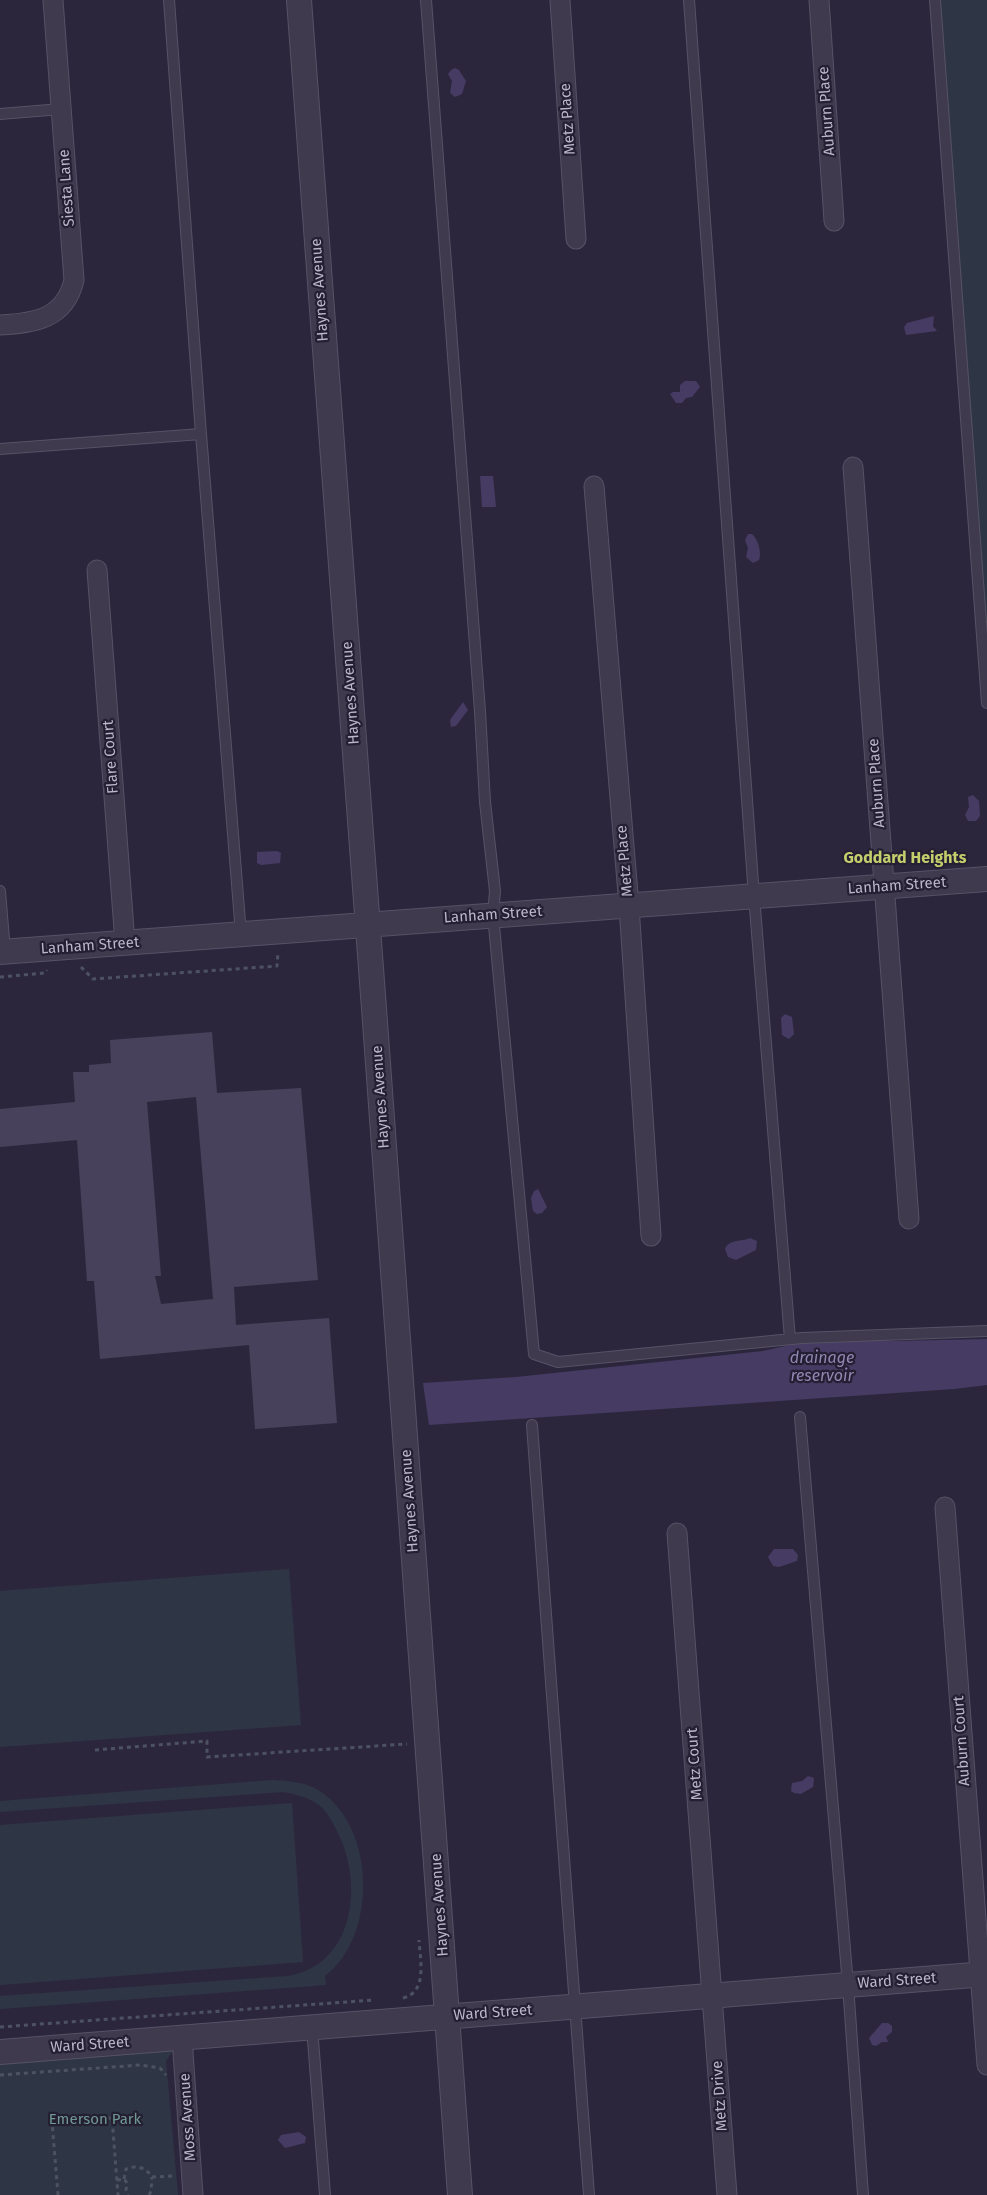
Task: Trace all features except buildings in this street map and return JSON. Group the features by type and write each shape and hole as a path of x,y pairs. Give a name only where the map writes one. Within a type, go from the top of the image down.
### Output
{"street":[{"name":"Siesta Lane","path":"0,325 30,323 57,310 65,302 72,289 74,280 53,0"},
{"name":"Haynes Avenue","path":"299,0 460,2195"},
{"name":"Metz Place","path":"560,0 576,238"},
{"name":"Auburn Place","path":"819,0 834,221"},
{"name":"Auburn Place","path":"853,467 909,1219"},
{"name":"Metz Place","path":"594,486 628,906 652,1236"},
{"name":"Flare Court","path":"97,570 125,943"},
{"name":"Lanham Street","path":"2,952 987,879"},
{"name":"Auburn Court","path":"945,1507 984,1975 987,2065"},
{"name":"Metz Court","path":"677,1533 712,1996"},
{"name":"Ward Street","path":"0,2052 984,1975"},
{"name":"Metz Drive","path":"712,1996 727,2195"},
{"name":"Moss Avenue","path":"182,2038 193,2195"}],"lane":[{"path":"169,0 240,934"},
{"path":"426,0 480,711 485,802 495,891 493,915 534,1354 558,1362 790,1339 987,1331"},
{"path":"689,0 754,896 790,1339"},
{"path":"934,0 987,703"},
{"path":"0,114 61,109"},
{"path":"0,449 201,434"},
{"path":"0,891 2,952"},
{"path":"800,1417 848,1985 862,2195"},
{"path":"532,1425 589,2195"},
{"path":"312,2027 325,2195"}],"path":[{"path":"74,966 83,967 93,979 276,966 276,953 282,952"},
{"path":"0,977 45,973 51,965"},
{"path":"95,1750 206,1741 207,1758 408,1744 408,1753"},
{"path":"396,1998 411,1995 417,1988 421,1976 419,1937"},
{"path":"0,2027 376,2000"},
{"path":"0,2075 140,2065 160,2068 168,2077"},
{"path":"58,2195 52,2122 112,2118 118,2195"},
{"path":"128,2195 126,2190 127,2184 124,2180 126,2169 136,2166 144,2168 152,2177"},
{"path":"174,2166 175,2185"},
{"path":"152,2177 174,2176"},
{"path":"149,2195 152,2177"},
{"path":"117,2180 124,2180"}],"green space":[{"path":"934,0 987,0 987,704"},
{"path":"289,1569 301,1725 0,1747 0,1591"},
{"path":"273,1780 290,1781 313,1787 337,1806 351,1828 360,1854 363,1881 361,1909 354,1935 342,1958 325,1976 326,1985 0,2009 0,1996 288,1976 310,1969 327,1956 340,1940 348,1920 351,1898 350,1876 346,1854 328,1814 315,1802 306,1798 283,1792 0,1812 0,1801"},
{"path":"292,1803 303,1962 0,1985 0,1825"},
{"name":"Emerson Park","path":"182,2038 166,2061 178,2195 0,2195 0,2052"}],"water":[{"path":"455,68 459,70 466,81 462,94 455,97 450,93 452,81 448,74"},
{"path":"934,316 933,326 937,331 906,335 904,327 907,323"},
{"path":"685,381 696,381 700,387 692,397 686,398 682,403 676,403 670,394 680,392 680,385"},
{"path":"480,476 493,476 496,507 482,507"},
{"path":"748,534 754,536 760,550 759,560 753,563 746,557 748,548 745,540"},
{"path":"463,702 468,710 456,726 451,727 450,720"},
{"path":"973,795 979,801 980,816 976,821 968,821 965,815 969,807 968,797"},
{"path":"277,851 281,853 280,863 261,865 257,863 257,852"},
{"path":"785,1014 792,1017 794,1034 789,1039 782,1035 781,1018"},
{"path":"538,1189 547,1207 542,1213 537,1214 533,1211 531,1198 534,1191"},
{"path":"750,1238 757,1241 756,1250 736,1260 728,1257 725,1249 729,1244"},
{"name":"drainage reservoir","path":"821,1338 894,1341 987,1339 987,1385 954,1389 429,1425 423,1383 516,1377 763,1351"},
{"path":"774,1549 793,1549 798,1555 797,1561 779,1567 773,1566 768,1557"},
{"path":"808,1776 814,1778 813,1787 801,1794 791,1791 792,1783 802,1781"},
{"path":"882,2023 888,2023 892,2026 892,2032 886,2037 888,2042 882,2042 876,2046 872,2045 869,2038"},
{"path":"299,2132 306,2137 305,2143 285,2148 278,2140 281,2135"}],"district":[{"name":"Goddard Heights","path":"905,859"}]}
